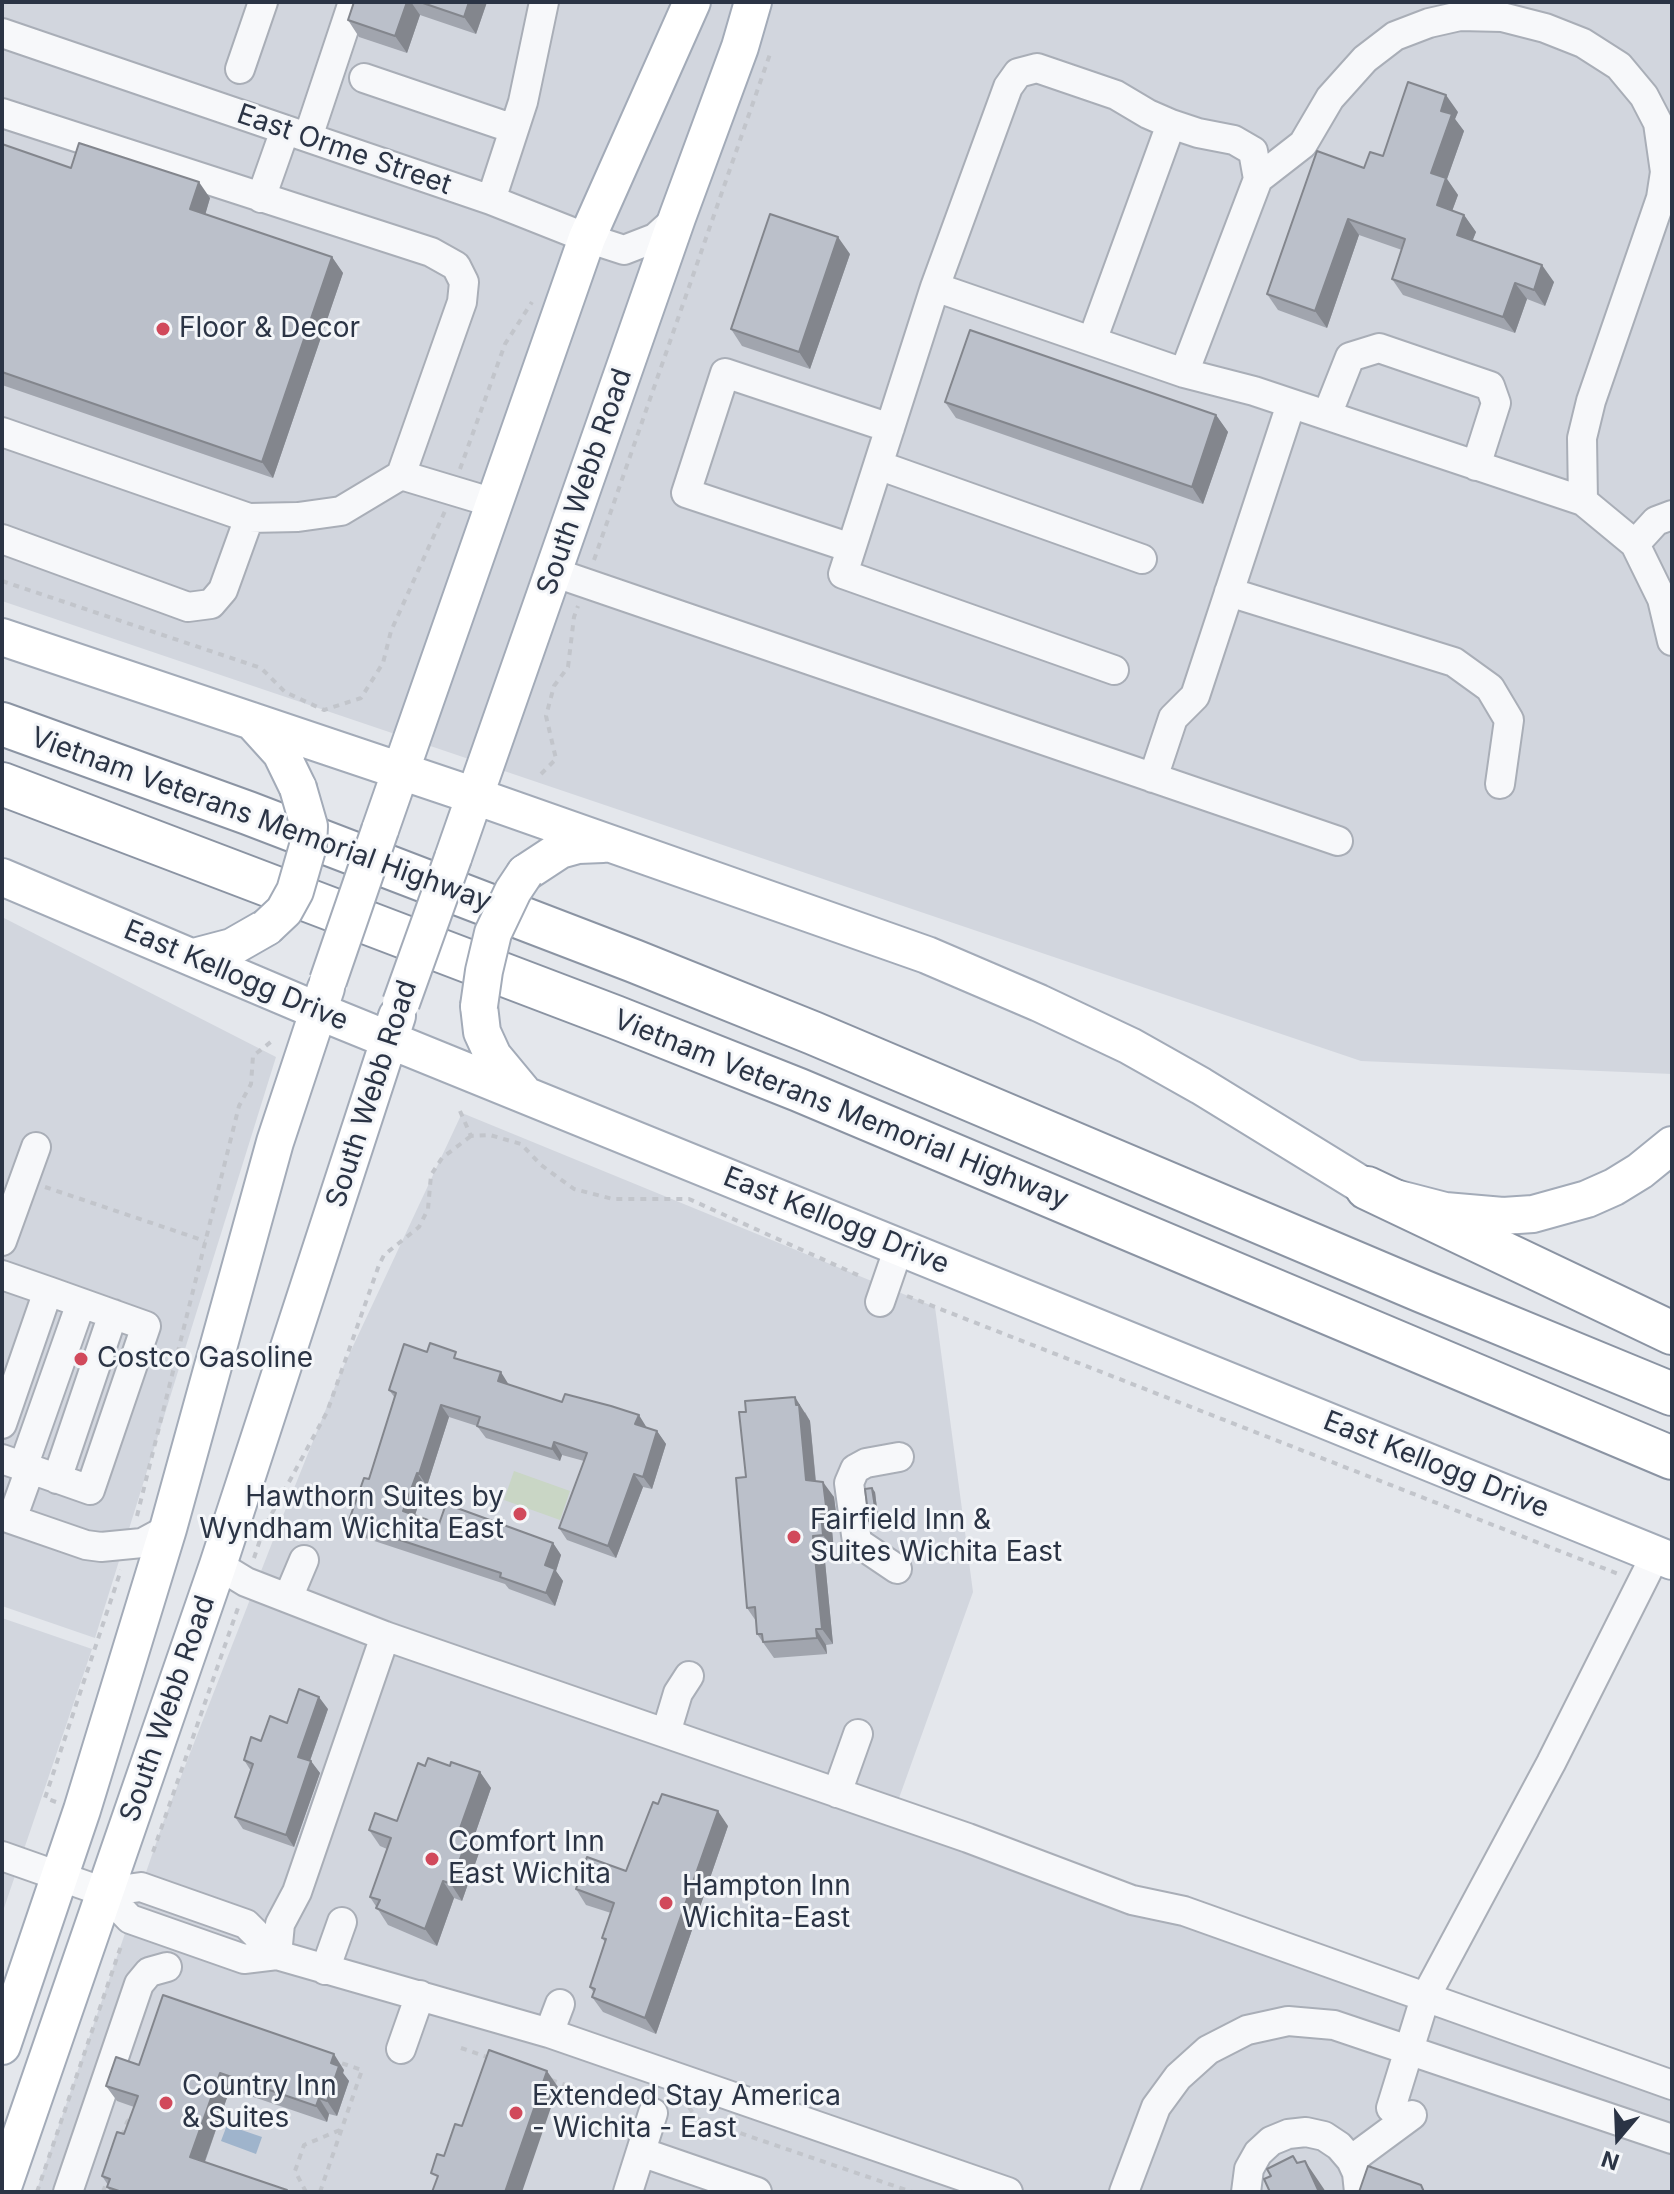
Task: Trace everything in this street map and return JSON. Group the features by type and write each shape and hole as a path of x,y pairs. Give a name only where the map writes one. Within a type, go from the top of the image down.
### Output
{"highway":[{"name":"Vietnam Veterans Memorial Highway","path":"2,724 248,813 827,1038 1408,1286 1672,1394"},
{"name":"Vietnam Veterans Memorial Highway","path":"2,784 784,1084 1672,1458"},
{"path":"1367,1188 1672,1333"}],"main road":[{"name":"South Webb Road","path":"2,2046 61,1876 152,1523 323,996 587,238 692,2"},
{"name":"South Webb Road","path":"2,2190 104,1892 235,1564 401,1003 475,796 570,578 677,218 740,47 753,2"},
{"path":"2,637 475,796 927,955 1026,996 1166,1066 1367,1188 1445,1211 1503,1216 1533,1214 1587,1199 1614,1187 1672,1145"},
{"path":"194,957 232,947 267,927 284,911 295,891 308,846 309,826 298,788 281,753 252,721"},
{"path":"527,1096 493,1056 482,1032 479,1006 493,933 525,873 560,850 578,845 613,844"},
{"name":"East Kellogg Drive","path":"2,877 194,957 323,996 390,1040 899,1247 1657,1566"}],"street":[{"path":"240,69 263,2"},
{"path":"261,198 297,134 353,2"},
{"path":"491,200 523,102 544,2"},
{"path":"1258,179 1303,144 1330,98 1365,59 1395,36 1429,23 1460,16 1502,17 1545,28 1583,43 1619,66 1644,96 1658,123 1665,172 1661,198 1591,401 1582,438 1583,501"},
{"name":"East Orme Street","path":"2,33 491,200 624,250 655,238 677,218"},
{"path":"1114,670 843,574 935,287 1008,87 1018,73 1037,68 1116,95 1171,124 1234,140 1253,151 1258,179 1184,373"},
{"path":"364,78 514,129"},
{"path":"2,113 431,252 456,266 464,282 462,302 401,475 341,511 298,517 249,518 2,432"},
{"path":"1092,341 1171,124"},
{"path":"935,287 1184,373 1327,415 1583,501 1635,544 1662,599 1672,641"},
{"path":"1327,415 1350,357 1379,348 1490,386 1496,403 1476,466"},
{"path":"851,548 686,493 725,373 890,428"},
{"path":"1153,778 1173,718 1195,696 1291,404"},
{"path":"878,465 1142,559"},
{"path":"401,475 494,503"},
{"path":"1635,544 1656,521 1672,515"},
{"path":"3,545 188,607 211,604 223,590 249,518"},
{"path":"570,578 1338,841"},
{"path":"1229,592 1454,662 1490,688 1509,720 1500,784"},
{"path":"2,1241 36,1147"},
{"path":"883,1295 899,1247"},
{"path":"2,1275 113,1314 28,1468"},
{"path":"2,1424 48,1291"},
{"path":"81,1303 28,1468 15,1520 86,1545 101,1547 142,1543 152,1523"},
{"path":"897,1569 857,1542 849,1483 855,1469 866,1463 899,1457"},
{"path":"288,1598 304,1560"},
{"path":"235,1564 246,1582 385,1636 837,1793 1132,1900 1184,1911 1672,2085"},
{"path":"1351,2160 1402,2112 1410,2050 1425,1998 1657,1566"},
{"path":"277,1955 280,1924 297,1892 385,1636"},
{"path":"666,1733 678,1693 689,1676"},
{"path":"837,1793 858,1734"},
{"path":"2,1856 104,1892 141,1887 246,1924 277,1955 549,2033 1008,2192"},
{"path":"325,1970 342,1922"},
{"path":"68,2192 139,1984 149,1972 167,1967"},
{"path":"401,2049 420,1995"},
{"path":"549,2033 560,2004"},
{"path":"1124,2192 1156,2107 1188,2068 1208,2050 1247,2030 1288,2021 1334,2025 1672,2139"},
{"path":"628,2192 653,2113"},
{"path":"1246,2192 1249,2169 1258,2153 1271,2141 1288,2134 1306,2132 1324,2136 1339,2146 1357,2173 1359,2192"},
{"path":"641,2152 757,2192"}],"path":[{"path":"541,774 556,759 546,716 554,686 568,667 574,617 570,578 773,44"},
{"path":"152,1523 205,1241 239,1106 251,1084 253,1056 272,1041"},
{"path":"460,1111 471,1136"},
{"path":"235,1564 264,1528 327,1412 379,1265 384,1255 419,1227 428,1209 431,1175 442,1158 471,1136 490,1135 521,1144 541,1165 574,1189 613,1199 689,1199 883,1295 1657,1566"},
{"path":"24,1180 205,1241"},
{"path":"58,1802 45,1798 119,1584 122,1566"},
{"path":"153,1852 239,1603"},
{"path":"37,2192 121,1946"},
{"path":"461,2048 502,2062"},
{"path":"320,2192 362,2070 332,2060"},
{"path":"542,2076 594,2095"},
{"path":"687,2104 696,2118 912,2192"},
{"path":"122,2136 127,2122 138,2108"},
{"path":"306,2192 295,2171 304,2145 341,2129"},
{"path":"103,2192 108,2178"}],"shaded area":[{"path":"2,2 1672,2 1672,1074 1361,1061 2,601"},
{"path":"2,917 276,1057 95,1638 2,1606"},
{"path":"462,1113 935,1307 973,1592 894,1812 1672,2083 1672,2192 36,2192 164,1820 272,1543 340,1374"},
{"path":"2,1618 92,1649 2,1914"}],"green space":[{"path":"514,1471 570,1491 560,1520 504,1500"}],"water":[{"path":"227,2125 262,2137 256,2154 221,2141"}],"building":[{"path":"354,2 407,2 395,36 348,20"},
{"path":"420,2 469,2 464,17"},
{"path":"1408,82 1446,95 1441,111 1452,114 1431,173 1446,178 1437,205 1464,215 1457,235 1542,265 1534,290 1515,283 1503,317 1392,279 1405,239 1348,219 1315,311 1267,294 1317,151 1364,168 1370,152 1383,156"},
{"name":"Floor & Decor","path":"79,143 199,182 190,209 332,257 262,462 2,372 2,144 71,168"},
{"path":"770,214 838,237 799,352 731,329"},
{"path":"970,330 1216,415 1192,487 945,402"},
{"path":"430,1343 456,1352 454,1358 501,1372 498,1381 562,1402 565,1394 611,1406 639,1415 635,1424 657,1431 643,1477 634,1474 608,1546 559,1528 587,1453 554,1442 552,1449 477,1426 480,1417 441,1405 419,1474 403,1511 439,1524 446,1504 553,1543 545,1565 555,1569 546,1593 500,1577 501,1573 348,1523 364,1478 369,1479 396,1393 389,1390 404,1344 427,1352"},
{"name":"Fairfield Inn & Suites Wichita East","path":"795,1397 796,1405 799,1405 806,1480 823,1482 827,1514 821,1514 823,1535 813,1536 822,1629 816,1629 817,1638 763,1642 762,1634 757,1634 755,1607 747,1608 736,1478 746,1477 739,1412 746,1412 745,1401"},
{"path":"872,1488 877,1520 869,1521 865,1489"},
{"path":"299,1689 319,1697 298,1757 311,1761 286,1835 235,1817 253,1764 244,1760 251,1737 261,1741 270,1716 287,1723"},
{"path":"428,1758 480,1772 459,1831 469,1834 451,1884 443,1881 425,1929 376,1908 380,1900 370,1897 391,1838 369,1830 375,1813 397,1821 418,1763 425,1766"},
{"name":"Hampton Inn Wichita-East","path":"662,1794 718,1811 645,2018 592,1997 595,1989 590,1987 614,1903 576,1889 587,1857 626,1871 653,1802 658,1804"},
{"path":"163,1995 334,2054 331,2063 339,2066 327,2101 319,2098 316,2106 220,2073 190,2157 286,2192 122,2192 107,2187 110,2179 102,2176 117,2132 124,2134 138,2096 106,2086 116,2057 139,2065"},
{"name":"Extended Stay America - Wichita - East","path":"489,2050 547,2071 505,2192 432,2192 438,2176 431,2173 437,2154 444,2156 455,2124 462,2126"},
{"path":"1293,2156 1297,2163 1305,2161 1319,2192 1270,2192 1264,2179 1271,2176 1267,2169"},
{"path":"1368,2166 1421,2185 1424,2192 1359,2192"}],"place":[{"name":"Floor & Decor","path":"163,329"},
{"name":"Costco Gasoline","path":"81,1359"},
{"name":"Hawthorn Suites by Wyndham Wichita East","path":"520,1514"},
{"name":"Fairfield Inn & Suites Wichita East","path":"794,1537"},
{"name":"Comfort Inn East Wichita","path":"432,1859"},
{"name":"Hampton Inn Wichita-East","path":"666,1903"},
{"name":"Country Inn & Suites","path":"166,2103"},
{"name":"Extended Stay America - Wichita - East","path":"516,2113"}]}
